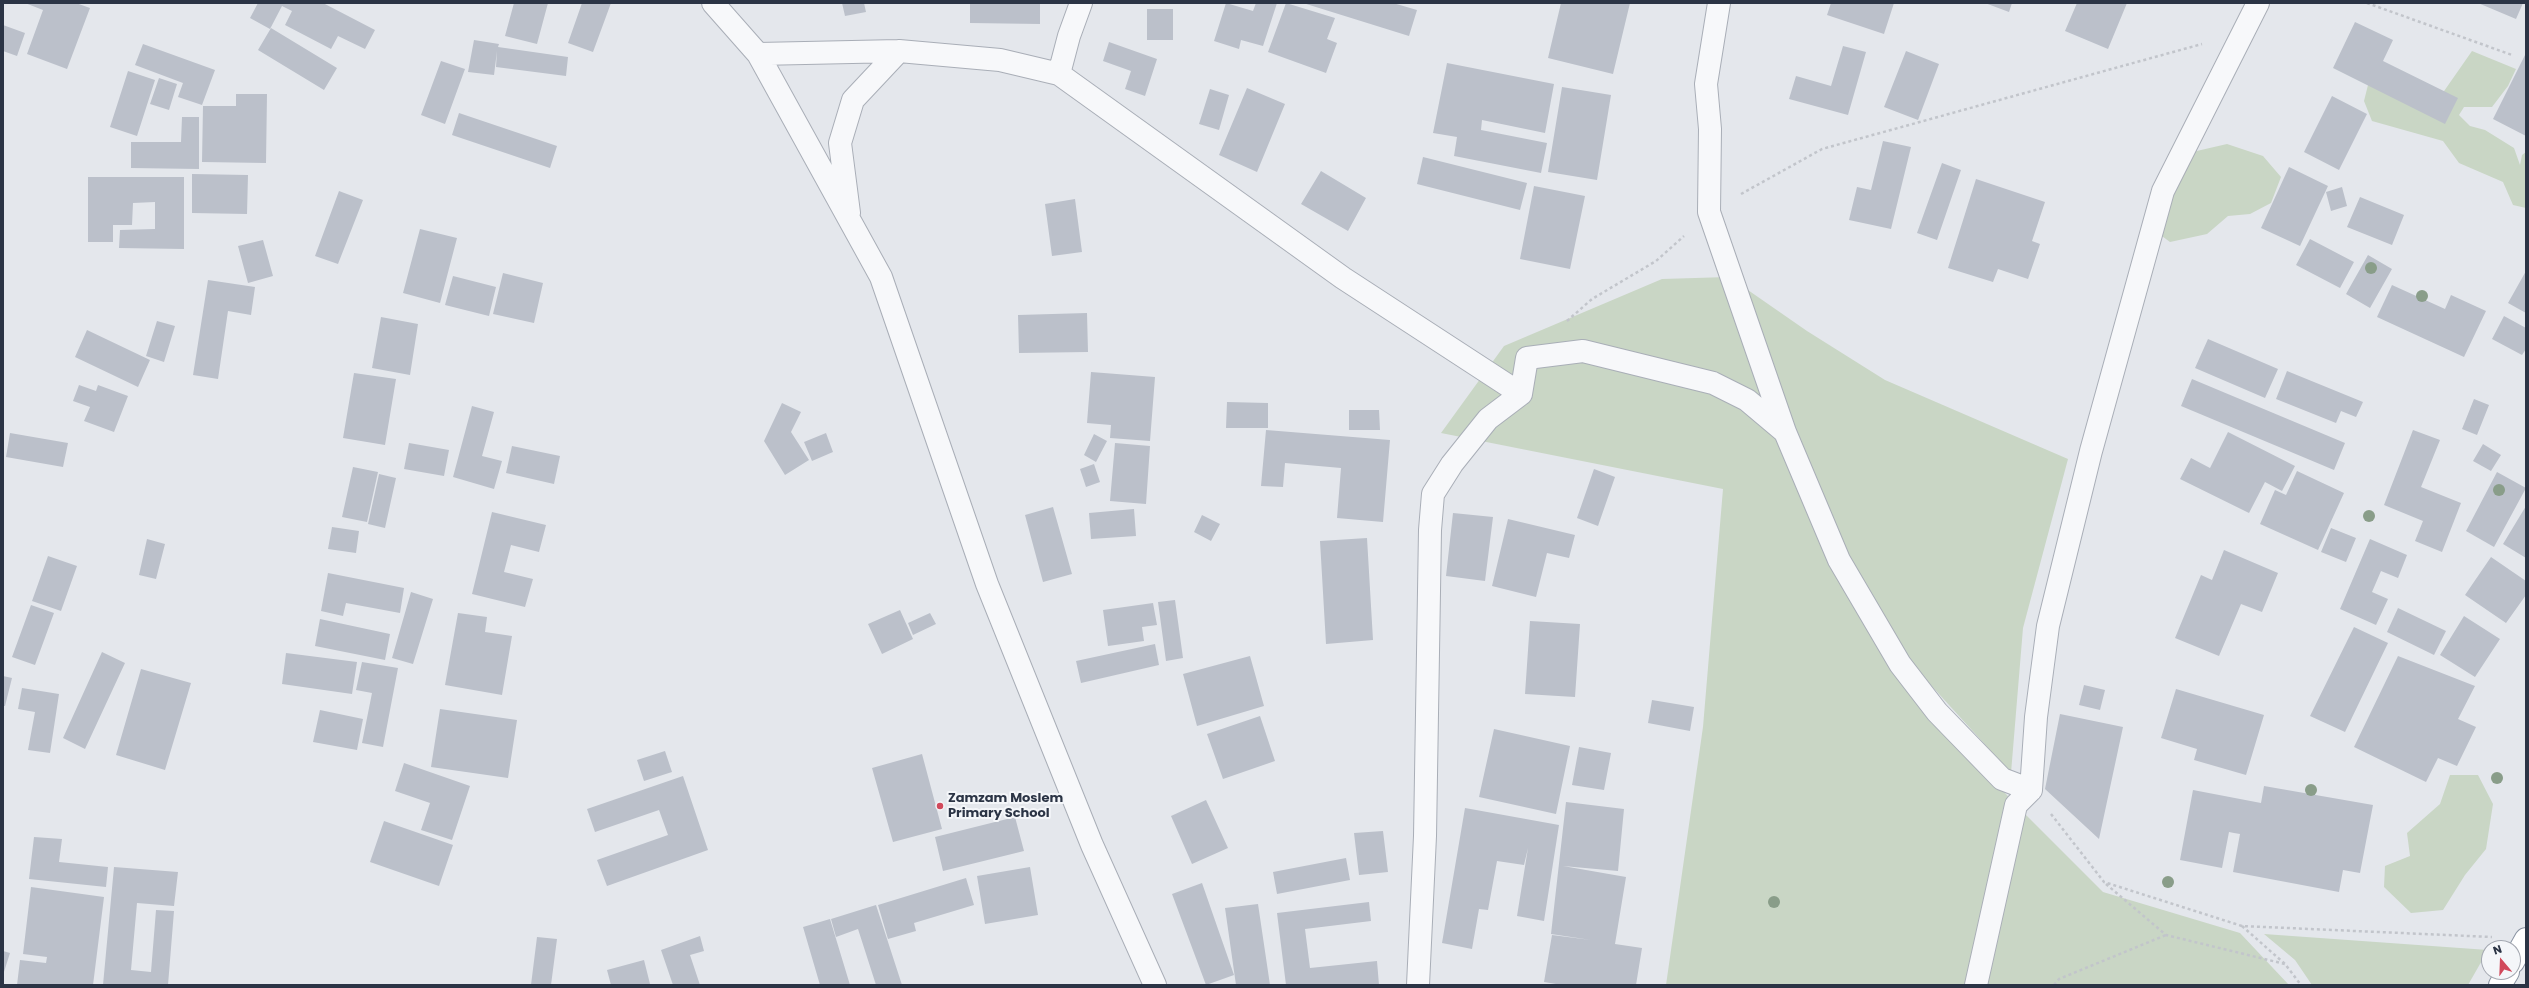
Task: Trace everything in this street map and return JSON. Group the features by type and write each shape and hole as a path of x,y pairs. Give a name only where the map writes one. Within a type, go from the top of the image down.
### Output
{"highway":[{"path":"2521,948 2526,939"}],"street":[{"path":"713,3 758,54 881,277 987,584 1092,845 1155,985"},
{"path":"1059,74 1068,36 1082,3"},
{"path":"1719,3 1706,84 1710,129 1709,212 1785,432 1840,560 1900,664 1937,712 2002,779 2031,790"},
{"path":"1976,985 2016,805 2031,790 2036,717 2048,626 2092,451 2163,191 2258,3"},
{"path":"758,54 899,51 1000,60 1059,74 1343,278 1521,394"},
{"path":"850,222 840,143 853,100 899,51"},
{"path":"1418,985 1426,836 1430,538 1433,494 1452,464 1488,420 1521,394 1527,358 1583,351 1713,383 1747,400 1785,432"}],"path":[{"path":"2367,3 2512,55"},
{"path":"1565,323 1592,299 1656,261 1709,212 1822,149 2243,33"},
{"path":"2031,790 2104,882 2166,935 2285,964"},
{"path":"2104,882 2242,926 2496,937"},
{"path":"2242,926 2285,964 2301,985"},
{"path":"2054,985 2059,979 2166,935"}],"green space":[{"path":"2472,51 2516,69 2508,86 2492,107 2464,107 2459,115 2470,126 2485,130 2514,148 2520,165 2522,155 2526,152 2526,208 2513,205 2503,182 2459,163 2443,141 2372,121 2364,101 2371,73 2442,94"},
{"path":"2227,144 2263,156 2281,177 2271,203 2250,214 2228,216 2207,234 2170,242 2155,231 2188,153"},
{"path":"1728,277 1892,670 2016,805 2103,892 2240,933 2289,985 1666,985 1703,727 1723,489 1441,433 1504,346 1662,279"},
{"path":"1745,288 1807,331 1885,380 2068,459 2023,628 2011,773 1907,659 1847,557 1785,407 1769,352"},
{"path":"2450,775 2478,775 2493,804 2486,849 2465,875 2443,910 2411,913 2384,887 2385,866 2410,856 2407,833 2440,804"},
{"path":"2264,934 2481,950 2481,962 2468,985 2312,985 2295,960"}],"building":[{"path":"25,3 76,3 90,8 67,69 27,54 43,10"},
{"path":"258,3 323,3 375,30 365,49 338,36 331,49 285,25 292,11 282,6 270,29 250,18"},
{"path":"514,3 548,3 537,44 505,36"},
{"path":"582,3 611,3 593,52 568,43"},
{"path":"842,3 864,3 866,12 845,16"},
{"path":"970,3 1040,3 1040,24 970,23"},
{"path":"1226,3 1253,11 1256,3 1277,3 1263,46 1241,40 1239,49 1214,41"},
{"path":"1286,3 1335,18 1327,39 1337,43 1326,73 1268,52"},
{"path":"1303,3 1393,3 1417,10 1409,36"},
{"path":"1561,3 1630,3 1613,74 1548,58"},
{"path":"1831,3 1894,3 1884,34 1827,15"},
{"path":"1985,3 2012,3 2009,12"},
{"path":"2077,3 2127,3 2108,49 2065,31"},
{"path":"2478,3 2523,3 2516,19"},
{"path":"1147,9 1173,9 1173,40 1147,40"},
{"path":"2355,22 2393,40 2383,61 2458,98 2445,124 2333,68"},
{"path":"3,25 25,33 17,56 3,51"},
{"path":"271,28 337,68 324,90 258,50"},
{"path":"474,40 499,44 498,47 568,57 566,76 496,67 497,51 494,75 468,72"},
{"path":"1109,42 1157,59 1145,96 1125,89 1131,71 1103,61"},
{"path":"143,44 215,70 202,105 178,97 183,83 135,65"},
{"path":"1843,46 1866,52 1848,115 1789,99 1796,76 1831,86"},
{"path":"1906,51 1939,64 1918,120 1884,107"},
{"path":"2526,53 2526,136 2493,119"},
{"path":"441,61 465,69 445,124 421,115"},
{"path":"1447,63 1554,84 1545,133 1482,120 1481,130 1547,143 1541,173 1454,156 1457,137 1433,133"},
{"path":"128,71 155,80 137,136 110,127"},
{"path":"159,78 177,84 169,110 150,104"},
{"path":"1562,87 1611,95 1597,180 1548,172"},
{"path":"1247,88 1285,104 1257,172 1219,155"},
{"path":"1210,89 1229,95 1219,130 1199,124"},
{"path":"236,94 267,94 266,163 202,162 203,106 236,106"},
{"path":"2332,96 2367,114 2339,170 2304,152"},
{"path":"459,113 557,146 550,168 452,135"},
{"path":"182,117 199,117 199,169 131,168 131,142 181,142"},
{"path":"1883,141 1911,147 1891,229 1849,220 1857,187 1871,190"},
{"path":"1423,157 1527,183 1520,210 1417,184"},
{"path":"1942,163 1961,170 1937,240 1917,233"},
{"path":"2289,167 2328,186 2300,246 2261,228"},
{"path":"1321,171 1366,198 1348,231 1301,204"},
{"path":"192,174 248,175 247,214 192,213"},
{"path":"88,177 184,177 184,249 119,248 120,230 155,229 155,202 133,203 132,225 113,225 113,242 88,242"},
{"path":"1976,179 2045,202 2032,241 2040,244 2028,279 1998,269 1993,282 1948,268"},
{"path":"1534,186 1585,196 1570,269 1520,259"},
{"path":"2342,187 2347,206 2331,211 2326,192"},
{"path":"339,191 363,200 338,264 315,256"},
{"path":"2360,197 2404,215 2392,245 2347,227"},
{"path":"1075,199 1082,252 1052,256 1045,204"},
{"path":"420,229 457,238 440,303 403,293"},
{"path":"2310,239 2354,262 2340,288 2296,265"},
{"path":"263,240 273,276 248,283 238,246"},
{"path":"2368,255 2392,269 2370,308 2346,294"},
{"path":"2526,271 2526,313 2508,303"},
{"path":"503,273 543,283 534,323 493,314"},
{"path":"453,276 496,287 489,316 445,305"},
{"path":"208,280 255,287 251,315 228,311 218,379 193,375"},
{"path":"2392,285 2445,309 2451,295 2486,311 2464,357 2377,317"},
{"path":"1087,313 1088,352 1019,353 1018,315"},
{"path":"2504,316 2526,328 2526,349 2522,355 2492,339"},
{"path":"381,317 418,324 410,375 372,368"},
{"path":"157,321 175,326 164,362 146,356"},
{"path":"87,330 150,360 138,387 75,357"},
{"path":"2208,339 2278,369 2265,398 2195,368"},
{"path":"2287,371 2363,402 2356,417 2341,411 2336,423 2276,399"},
{"path":"1091,372 1155,377 1150,441 1110,438 1111,425 1087,423"},
{"path":"354,373 396,379 385,445 343,438"},
{"path":"2192,379 2345,443 2334,470 2181,406"},
{"path":"79,385 96,391 98,385 128,396 114,432 84,421 90,407 73,401"},
{"path":"2474,399 2489,405 2477,435 2462,429"},
{"path":"1227,402 1268,403 1268,428 1226,428"},
{"path":"782,403 801,412 791,432 809,460 785,475 764,441"},
{"path":"472,406 494,412 482,456 502,461 494,489 453,477"},
{"path":"1349,410 1379,410 1380,430 1349,430"},
{"path":"1266,430 1390,440 1383,522 1337,518 1341,468 1285,463 1283,487 1261,486"},
{"path":"2413,430 2440,440 2421,487 2461,503 2442,552 2415,541 2423,521 2384,505"},
{"path":"2228,432 2295,466 2282,491 2265,482 2249,513 2180,479 2191,458 2210,468"},
{"path":"10,433 68,443 63,467 6,457"},
{"path":"826,433 833,452 812,461 804,442"},
{"path":"1094,434 1107,441 1096,462 1084,455"},
{"path":"409,443 449,450 444,476 404,469"},
{"path":"1115,443 1150,446 1146,504 1110,501"},
{"path":"2483,444 2501,455 2491,471 2473,461"},
{"path":"512,446 560,456 554,484 506,473"},
{"path":"1094,464 1100,482 1086,487 1080,469"},
{"path":"353,467 378,472 367,522 342,517"},
{"path":"1594,469 1615,477 1598,526 1577,518"},
{"path":"2297,471 2344,493 2318,550 2260,524 2275,490 2286,495"},
{"path":"2497,472 2526,488 2494,547 2466,531"},
{"path":"379,474 396,478 385,528 368,524"},
{"path":"2526,506 2526,558 2503,544"},
{"path":"1053,507 1072,574 1043,582 1025,515"},
{"path":"1134,509 1136,536 1091,539 1089,513"},
{"path":"492,512 546,525 539,552 511,545 504,572 533,579 525,607 472,594"},
{"path":"1453,513 1493,517 1485,581 1446,576"},
{"path":"1202,515 1220,524 1211,541 1194,532"},
{"path":"1508,519 1575,535 1569,558 1547,553 1536,597 1492,586"},
{"path":"332,527 359,531 356,553 328,549"},
{"path":"2331,528 2356,538 2346,562 2321,552"},
{"path":"1367,538 1373,640 1326,644 1320,541"},
{"path":"147,539 165,544 156,579 139,575"},
{"path":"2370,539 2407,555 2398,578 2381,571 2372,592 2388,599 2376,625 2340,609"},
{"path":"2224,550 2278,573 2262,612 2241,604 2219,656 2175,638 2201,575 2212,580"},
{"path":"48,556 77,566 61,611 32,601"},
{"path":"2491,557 2526,581 2526,595 2506,623 2465,595"},
{"path":"328,573 404,588 400,613 346,603 343,616 321,611"},
{"path":"411,592 433,599 413,664 392,658"},
{"path":"1175,600 1183,658 1166,661 1158,602"},
{"path":"1153,603 1157,625 1142,627 1144,641 1108,646 1103,610"},
{"path":"31,605 54,613 35,665 12,657"},
{"path":"2398,608 2446,631 2434,655 2387,632"},
{"path":"900,610 913,639 882,654 868,624"},
{"path":"458,613 487,617 485,632 512,636 502,695 445,685"},
{"path":"930,613 936,624 913,635 908,623"},
{"path":"2464,616 2500,639 2475,677 2440,655"},
{"path":"320,619 390,634 385,660 315,646"},
{"path":"1530,621 1580,624 1575,697 1525,694"},
{"path":"2354,627 2388,643 2345,732 2310,716"},
{"path":"1155,644 1159,665 1081,683 1076,661"},
{"path":"102,652 125,663 85,749 63,738"},
{"path":"286,653 357,662 352,694 282,684"},
{"path":"1250,656 1264,706 1197,726 1183,674"},
{"path":"2398,656 2475,686 2458,719 2476,727 2457,766 2438,758 2426,782 2354,747"},
{"path":"362,662 398,668 383,747 362,743 372,693 356,690"},
{"path":"141,669 191,683 165,770 116,755"},
{"path":"3,676 12,678 5,706 3,706"},
{"path":"2084,685 2105,690 2100,710 2079,705"},
{"path":"22,688 59,694 50,753 28,750 35,712 18,709"},
{"path":"2176,689 2264,715 2246,775 2194,760 2197,749 2161,738"},
{"path":"1652,700 1694,707 1690,731 1648,723"},
{"path":"440,709 517,720 508,778 431,767"},
{"path":"320,710 363,719 357,750 313,742"},
{"path":"2060,714 2123,727 2099,839 2045,789"},
{"path":"1260,716 1275,761 1223,779 1207,734"},
{"path":"1494,729 1570,746 1556,814 1479,797"},
{"path":"1579,747 1611,753 1604,790 1572,785"},
{"path":"665,751 672,772 644,781 637,760"},
{"path":"922,754 942,829 893,842 872,768"},
{"path":"404,763 470,786 452,840 421,830 430,803 395,791"},
{"path":"683,776 708,850 607,886 597,860 668,835 659,810 595,832 587,809"},
{"path":"2264,786 2373,805 2360,873 2343,870 2339,892 2233,872 2240,834 2229,832 2222,868 2180,860 2193,790 2261,803"},
{"path":"1206,800 1228,848 1192,864 1171,816"},
{"path":"1566,802 1624,809 1618,871 1563,866 1626,877 1615,944 1642,948 1636,985 1562,985 1544,982 1552,935 1591,940 1551,934"},
{"path":"1465,808 1559,825 1544,921 1517,916 1528,848 1524,865 1497,861 1488,910 1479,909 1472,949 1442,943"},
{"path":"1015,817 1024,851 943,871 935,837"},
{"path":"384,821 453,845 439,886 370,862"},
{"path":"1383,831 1388,872 1359,875 1354,833"},
{"path":"34,837 62,839 59,862 108,867 106,887 29,879"},
{"path":"1346,858 1350,880 1277,894 1273,872"},
{"path":"114,867 178,872 174,906 137,903 131,970 151,972 156,910 174,911 168,985 103,985"},
{"path":"1030,867 1038,915 985,924 977,876"},
{"path":"966,878 974,905 914,923 916,931 888,939 878,905"},
{"path":"1202,883 1234,975 1206,985 1172,894"},
{"path":"31,887 104,897 93,985 17,985 20,960 46,963 47,957 23,954"},
{"path":"1369,902 1371,921 1305,929 1310,968 1377,961 1379,985 1286,985 1277,913"},
{"path":"1258,904 1270,985 1236,985 1225,908"},
{"path":"876,905 902,985 876,985 858,929 836,937 831,919"},
{"path":"830,919 850,985 820,985 803,927"},
{"path":"700,936 704,951 690,955 700,985 673,985 661,950"},
{"path":"537,937 557,939 551,985 531,985"},
{"path":"3,951 10,953 3,975"},
{"path":"644,960 650,984 611,985 607,970"}],"place":[{"name":"Zamzam Moslem Primary School","path":"940,806"}]}
